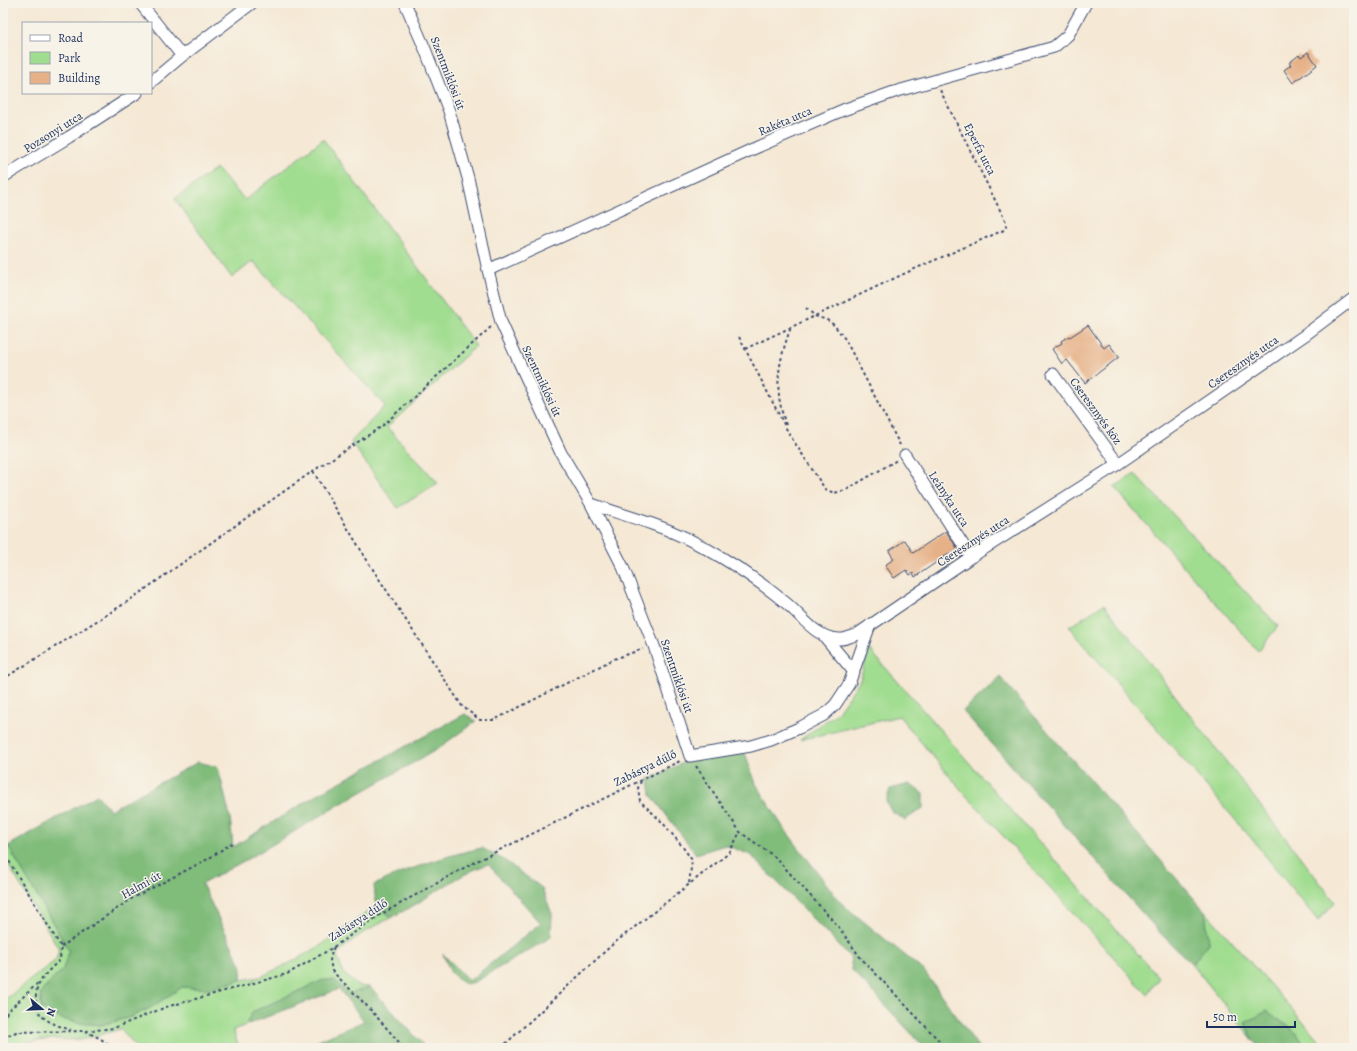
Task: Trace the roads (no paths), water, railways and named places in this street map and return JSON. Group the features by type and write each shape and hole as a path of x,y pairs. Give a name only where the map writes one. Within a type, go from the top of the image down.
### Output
{"street":[{"path":"140,3 182,56"},
{"path":"152,81 182,56 252,3"},
{"name":"Szentmiklósi út","path":"405,3 449,111 468,178 501,322 561,453 592,504 623,567 654,646 690,756 751,746 772,740 799,728 824,715 836,705 849,684 854,672"},
{"name":"Rakéta utca","path":"488,270 842,110 894,92 1054,46 1068,35 1086,3"},
{"name":"Pozsonyi utca","path":"3,177 57,145 135,94"},
{"name":"Cseresznyés utca","path":"592,504 653,524 683,537 735,565 787,604 808,624 822,634 833,638 842,639 856,635 971,557 1118,464 1305,336 1354,298"},
{"name":"Cseresznyés köz","path":"1053,374 1118,464"},
{"name":"Leányka utca","path":"905,455 971,557"},
{"path":"854,672 870,625"},
{"path":"822,634 854,672"}]}
